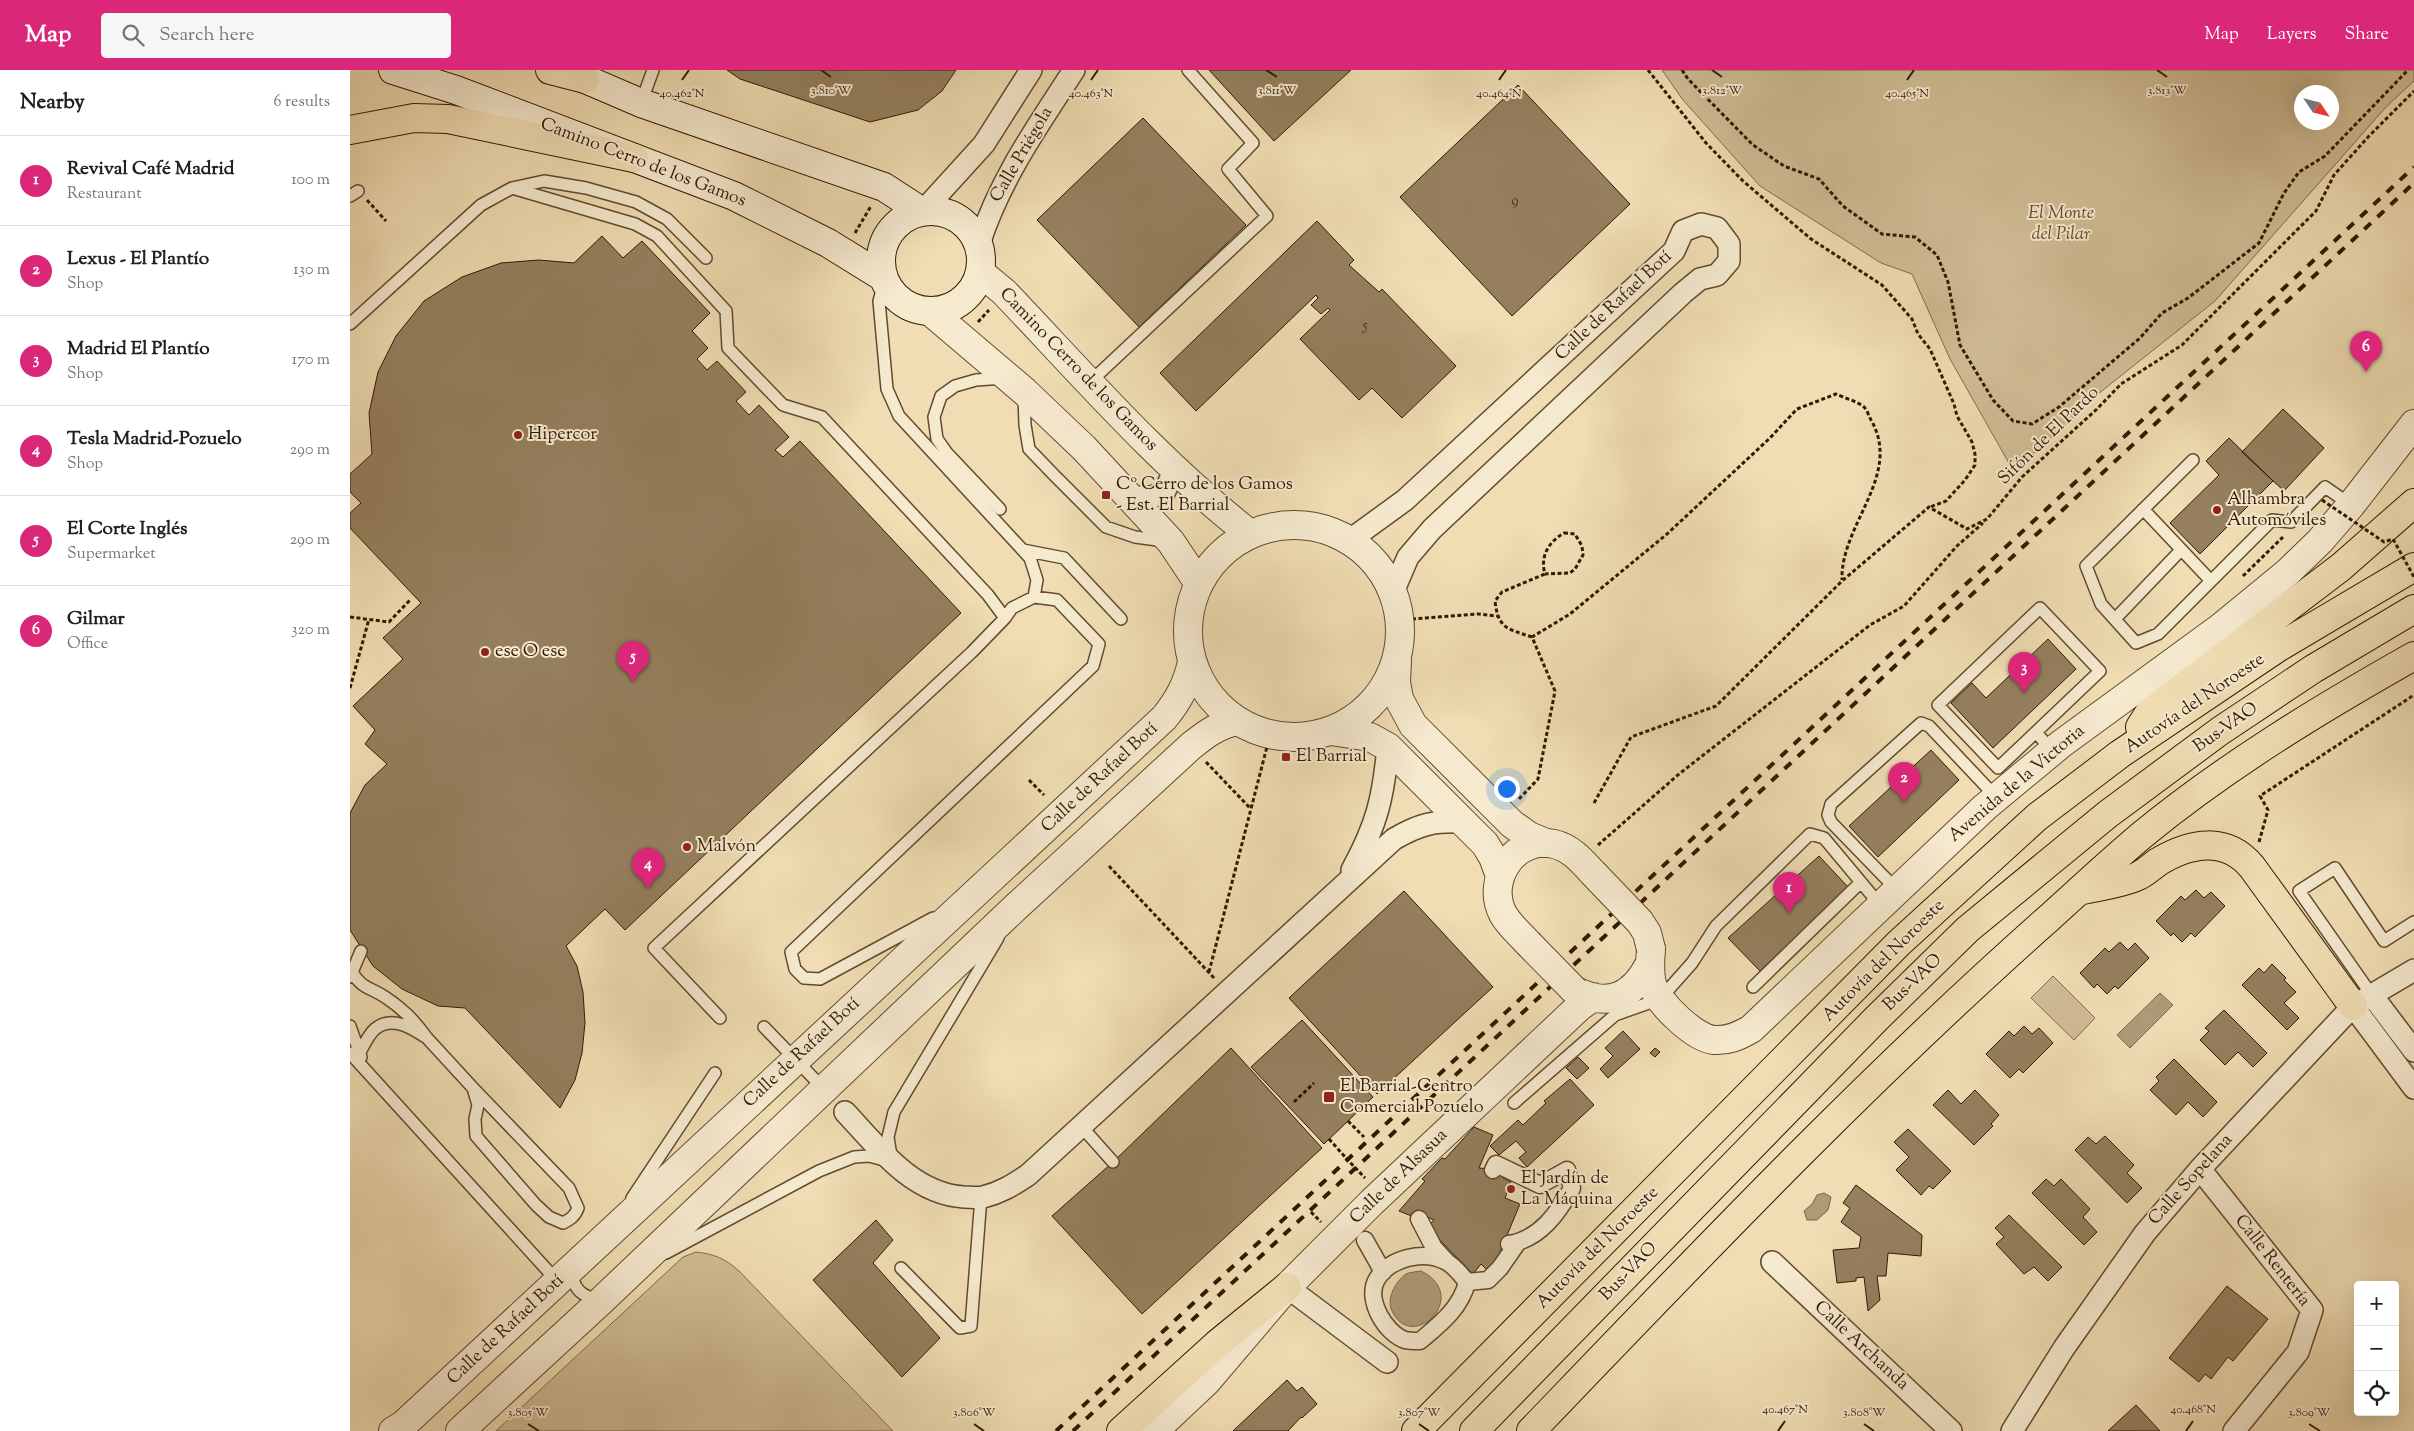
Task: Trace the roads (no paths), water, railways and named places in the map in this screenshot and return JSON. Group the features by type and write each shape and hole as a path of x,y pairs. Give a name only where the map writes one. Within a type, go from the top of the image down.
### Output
{"highway":[{"path":"550,70 575,75"},
{"path":"350,130 414,118 448,119 634,158"},
{"path":"2120,754 2149,714 2341,567 2414,503"},
{"name":"Autovía del Noroeste","path":"1416,1431 1899,943 2037,817 2120,754 2279,647 2414,567"},
{"name":"Bus-VAO","path":"1474,1431 1877,1018 1968,929 2108,814 2212,737 2312,669 2414,609"},
{"path":"1531,1431 1687,1269 1876,1078 1977,982 2079,891 2143,835 2270,742 2414,656"},
{"path":"2079,891 2137,877 2159,862 2180,852 2212,845 2231,850 2243,857 2362,1000"},
{"path":"1121,1431 1217,1344 1287,1287"}],"street":[{"name":"Camino Cerro de los Gamos","path":"393,70 456,90 734,196 828,243 884,279"},
{"name":"Calle Priégola","path":"922,211 984,144 1031,70"},
{"name":"Calle Priégola","path":"979,244 990,212 1014,162 1074,70"},
{"path":"575,75 641,103 884,187 922,211"},
{"path":"939,210 952,214 964,221 973,232 979,244 982,258 981,273 974,288 962,301 948,309 931,312 917,310 904,304 893,294 884,279 881,260 884,243 892,229 905,217 922,211 939,210"},
{"name":"Calle de Rafael Botí","path":"1350,540 1405,500 1674,252 1683,231 1701,224 1717,228 1729,244 1729,261 1717,275 1700,280 1683,292 1432,529 1408,557 1393,592"},
{"name":"Camino Cerro de los Gamos","path":"981,273 1004,292 1211,504 1250,534"},
{"path":"931,312 964,338 1017,385 1084,448 1171,542 1199,584"},
{"name":"Avenida de la Victoria","path":"1660,1000 1701,1036 1712,1040 1726,1040 1740,1035 1762,1021 1888,897 1996,797 2044,742 2221,627 2313,548 2373,479 2401,438 2414,424"},
{"name":"Avenida de la Victoria","path":"2373,479 2400,456 2414,449"},
{"path":"1128,497 1151,497 1164,493 1175,469"},
{"path":"1397,658 1386,685 1367,708 1343,725 1314,736 1270,735 1237,721 1217,705 1208,694 1192,662 1188,627 1190,609 1199,584 1220,554 1250,534 1284,525 1292,525 1318,527 1350,540 1376,563 1393,592 1399,620 1396,682 1399,699 1405,713 1413,725 1512,824 1529,836 1546,844"},
{"name":"Calle de Rafael Botí","path":"393,1431 403,1425 565,1276 1127,753 1176,704 1185,688 1192,662"},
{"path":"460,1431 632,1272 1027,897 1191,746 1222,724 1237,721"},
{"path":"1331,731 1370,737 1388,747 1485,844 1494,857 1500,876"},
{"path":"1343,885 1370,836 1377,816 1384,790 1388,747"},
{"path":"1027,897 1046,868 1146,774 1149,767 1146,760 1138,754 1127,753"},
{"path":"845,1112 892,1162 936,1192 956,1196 981,1197 1006,1190 1028,1175 1394,839 1416,826 1430,823 1463,822"},
{"path":"1650,957 1642,980 1630,991 1621,995 1600,999 1584,994 1528,943 1503,914 1498,900 1497,884 1511,857 1523,848 1538,843 1546,844 1567,849 1593,873 1640,922 1647,933 1650,957 1652,984 1660,1000"},
{"name":"Calle Sopelana","path":"2012,1431 2064,1348 2145,1233 2200,1169 2362,1000 2414,970"},
{"name":"Calle de Alsasua","path":"1154,1431 1207,1381 1287,1287 1372,1202 1556,1028 1572,1005 1584,994"},
{"path":"1621,995 1642,996 1660,1000"},
{"path":"2362,1000 2414,1051"},
{"path":"2362,1000 2414,1088"},
{"path":"1419,1219 1434,1248 1468,1282 1488,1280 1500,1268 1510,1243 1537,1231 1558,1213 1572,1188 1567,1170 1540,1185 1496,1164 1493,1170"},
{"name":"Calle Rentería","path":"2200,1169 2312,1310 2298,1352 2234,1431"},
{"path":"1365,1240 1383,1272"},
{"path":"1446,1261 1434,1258 1401,1258 1383,1272 1376,1280 1374,1296 1378,1312 1387,1327 1404,1340 1420,1341 1445,1320 1464,1296 1468,1282"},
{"name":"Calle Archanda","path":"1772,1262 1951,1431"},
{"path":"1287,1287 1387,1362"}],"lane":[{"path":"641,103 653,70"},
{"path":"1090,382 1267,216 1228,169 1253,143 1188,70"},
{"path":"350,324 482,205 512,188 544,182 586,188 636,202 667,219 706,258"},
{"path":"512,188 635,224 657,236 726,311 728,348 783,405 822,417 988,595 1005,618"},
{"path":"884,279 879,301 887,389 899,416 1030,558 1037,580 1034,597"},
{"path":"1000,509 937,439 934,418 941,396 955,386 976,380 1017,385 1029,449 1106,526 1135,537 1171,542"},
{"path":"2193,460 2086,566 2101,604 2136,643 2158,634 2272,520 2291,522 2325,487 2351,505"},
{"path":"2143,509 2211,581"},
{"path":"1023,550 1064,558 1121,618"},
{"path":"2115,619 2181,550"},
{"path":"720,1018 654,948 972,652 1005,618 1012,608 1034,597 1057,600 1099,644 1093,666 811,931 791,952 795,969 804,978 820,978 968,900"},
{"path":"2040,608 2100,671 2044,742 1998,768 1938,705 2040,608"},
{"path":"1888,897 1831,822 1828,815 1831,804 1921,723 1930,726 1996,797"},
{"path":"1514,1103 1615,1014 1660,1000 1692,963 1716,926 1810,834 1824,838 1860,883 1888,897"},
{"path":"2362,1000 2299,891 2335,868 2384,941 2414,922"},
{"path":"1753,988 1860,883"},
{"path":"632,1272 819,1171 854,1156 869,1156 892,1162 888,1137 894,1112 1027,897"},
{"path":"361,951 351,968 357,982 383,995 410,1015 427,1038 569,1188 578,1208 575,1215 563,1223 549,1217 536,1205 476,1136 475,1119 478,1105 473,1088"},
{"path":"355,1053 375,1029 387,1023 408,1024 427,1038"},
{"path":"350,1026 355,1053 366,1070 572,1282 578,1291 585,1297 600,1302"},
{"path":"764,1027 824,1089"},
{"path":"608,1234 715,1073"},
{"path":"1081,1126 1113,1162"},
{"path":"901,1268 960,1328 971,1326 981,1197"}],"railway":[{"path":"1056,1431 2414,167"},
{"path":"1073,1431 2414,183"}],"place":[{"name":"Gilmar","path":"2366,372"},
{"name":"Hipercor","path":"518,435"},
{"name":"Cº Cerro de los Gamos - Est. El Barrial","path":"1106,495"},
{"name":"Alhambra Automóviles","path":"2217,510"},
{"name":"ese O ese","path":"485,652"},
{"name":"El Corte Inglés","path":"633,682"},
{"name":"Madrid El Plantío","path":"2024,693"},
{"name":"El Barrial","path":"1286,757"},
{"name":"Lexus - El Plantío","path":"1904,803"},
{"name":"Malvón","path":"687,847"},
{"name":"Tesla Madrid-Pozuelo","path":"648,889"},
{"name":"Revival Café Madrid","path":"1789,913"},
{"name":"El Barrial-Centro Comercial Pozuelo","path":"1329,1097"},
{"name":"El Jardín de La Máquina","path":"1511,1189"}],"park label":[{"name":"El Monte del Pilar","path":"2061,224"}]}
